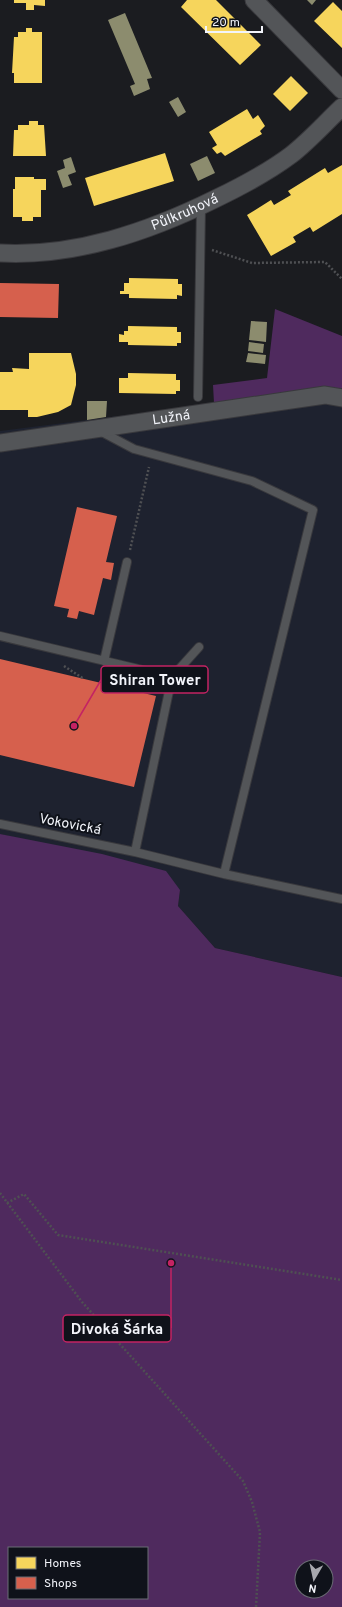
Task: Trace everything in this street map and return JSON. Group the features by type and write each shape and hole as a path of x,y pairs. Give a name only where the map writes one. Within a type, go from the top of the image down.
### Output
{"street":[{"path":"254,0 342,90"},
{"name":"Půlkruhová","path":"0,253 27,254 72,248 114,240 156,226 251,181 292,154 342,107"},
{"name":"Lužná","path":"0,443 325,395 342,398"}],"lane":[{"path":"198,397 201,206"},
{"path":"96,429 134,449 252,481 313,510 224,874"},
{"path":"104,661 127,562"},
{"path":"0,636 172,677"},
{"path":"136,852 172,677 199,647"},
{"name":"Vokovická","path":"0,824 136,852 224,874 342,899"}],"path":[{"path":"200,246 252,263 325,262 342,279"},
{"path":"127,562 152,454"},
{"path":"57,664 64,666 84,679"},
{"path":"0,1193 82,1302 243,1481 252,1502 260,1532 256,1607"},
{"path":"7,1203 24,1194 58,1236 342,1280"}],"shaded area":[{"path":"275,309 342,336 342,388 214,403 213,385 267,378"},
{"path":"342,388 342,977 215,948 178,906 180,890 17,838 0,834 0,431"},
{"path":"0,834 102,854 166,871 180,890 178,906 215,948 342,977 342,1607 0,1607"}],"building: Homes":[{"path":"14,0 45,0 45,6 34,5 34,10 26,10 26,3 14,3"},
{"path":"187,0 216,0 261,45 240,65 181,7"},
{"path":"333,2 342,11 342,48 314,21"},
{"path":"26,28 32,28 32,32 42,32 42,83 14,83 14,73 12,73 14,37 18,37 18,32 26,32"},
{"path":"291,76 308,93 290,111 273,94"},
{"path":"247,109 253,119 258,115 265,126 260,131 262,134 225,156 221,152 217,154 212,148 217,145 209,132"},
{"path":"29,121 38,121 38,125 44,125 46,156 13,156 14,130 18,130 18,125 29,125"},
{"path":"165,153 174,181 94,206 85,178"},
{"path":"342,165 342,214 313,232 310,227 293,237 296,242 271,256 247,215 271,200 274,205 291,195 288,191 325,168 328,173"},
{"path":"15,177 34,177 34,179 46,179 46,190 41,190 41,217 33,217 33,221 22,221 22,217 13,217 13,189 15,189"},
{"path":"129,278 178,279 178,284 182,284 182,296 177,295 177,299 129,298 129,294 120,294 120,291 124,291 124,283 129,283"},
{"path":"128,326 177,327 177,332 181,332 181,343 177,343 177,346 128,345 128,342 119,342 119,334 124,335 124,331 128,331"},
{"path":"29,353 71,353 76,374 76,385 71,405 58,412 37,417 28,417 28,410 0,410 0,372 13,372 12,368 29,369"},
{"path":"128,373 176,374 176,380 180,380 180,391 176,391 176,394 119,393 119,378 128,378"}],"building: Shops":[{"path":"0,283 59,284 58,318 0,317"},
{"path":"77,507 117,516 106,562 114,563 111,580 103,578 94,615 79,611 77,619 67,617 69,609 54,606"},
{"path":"0,659 156,696 134,787 0,755"}],"building: Industry":[{"path":"307,0 316,0 312,5"},
{"path":"125,13 152,78 147,79 150,89 134,96 130,86 135,84 108,20"},
{"path":"178,97 186,112 178,117 169,102"},
{"path":"207,156 215,173 198,181 190,164"},
{"path":"71,157 76,172 68,175 72,185 63,188 57,171 65,168 63,160"},
{"path":"251,321 267,322 266,342 249,340"},
{"path":"249,342 264,344 263,353 248,351"},
{"path":"248,353 266,355 265,364 246,362"},
{"path":"87,401 107,401 106,417 87,420"}],"place":[{"name":"Shiran Tower","path":"74,726"},
{"name":"Divoká Šárka","path":"171,1263"}]}
